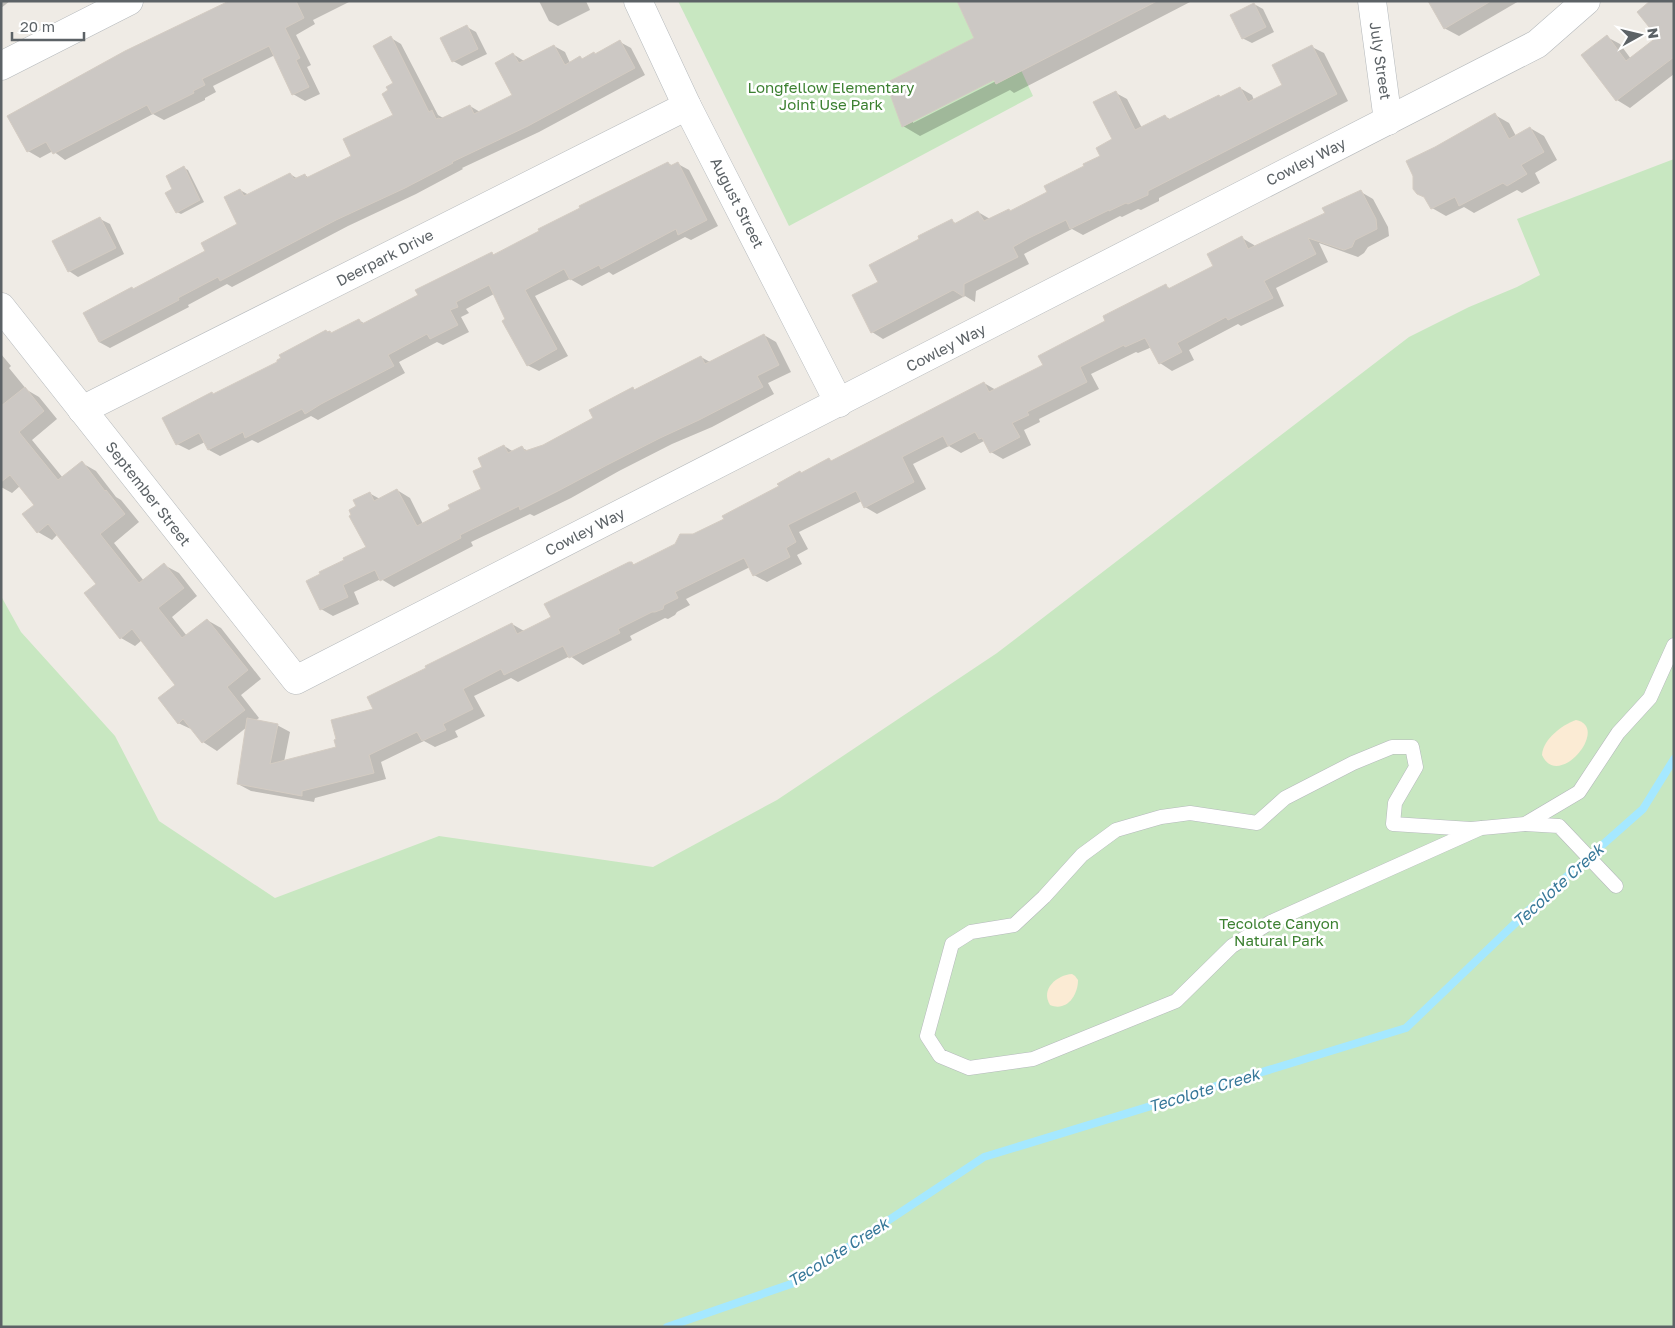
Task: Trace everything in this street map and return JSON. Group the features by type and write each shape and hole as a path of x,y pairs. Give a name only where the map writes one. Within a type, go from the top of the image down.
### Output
{"street":[{"path":"1,66 129,1"},
{"name":"August Street","path":"638,1 688,106 839,403"},
{"name":"July Street","path":"1372,1 1388,120"},
{"name":"Cowley Way","path":"296,680 1537,44 1586,1"},
{"name":"Deerpark Drive","path":"82,410 688,106"},
{"name":"September Street","path":"1,307 296,680"}],"lane":[{"path":"1525,824 1579,792 1618,733 1650,698 1674,645"},
{"path":"1481,828 1271,922 1232,946 1176,1001 1033,1059 969,1068 940,1056 927,1036 952,944 971,932 1014,925 1044,897 1082,855 1116,830 1161,817 1190,813 1257,823 1285,798 1353,763 1392,747 1412,747 1416,767 1395,803 1393,824 1472,829 1481,828 1525,824 1559,826 1616,886"}],"green space":[{"name":"Longfellow Elementary Joint Use Park","path":"678,1 989,1 1033,96 789,226"},
{"name":"Tecolote Canyon Natural Park","path":"1674,159 1674,1327 1,1327 1,596 21,632 115,736 159,821 275,898 439,836 653,867 777,800 997,653 1409,337 1540,275 1517,219"}],"sand":[{"path":"1576,720 1585,725 1588,733 1585,744 1569,762 1559,766 1549,764 1542,755 1546,743 1559,729"},
{"path":"1072,974 1078,980 1073,997 1061,1006 1050,1005 1047,999 1049,988 1056,980"}],"building":[{"path":"229,1 296,1 304,18 285,28 300,58 296,60 309,87 292,95 269,46 202,79 205,85 193,91 194,93 152,114 147,105 53,154 46,142 27,152 7,116 125,51"},
{"path":"957,1 1157,1 996,84 994,80 902,127 886,83 974,38"},
{"path":"1428,1 1491,1 1444,29"},
{"path":"1650,1 1674,1 1674,57 1616,101 1581,55 1607,35 1626,61 1657,37 1637,12"},
{"path":"1254,3 1266,27 1242,39 1230,15"},
{"path":"467,25 478,49 452,62 440,38"},
{"path":"391,36 429,112 432,110 436,119 440,119 470,105 474,114 512,95 495,63 513,53 519,63 554,45 565,65 580,56 582,59 594,52 595,54 620,40 635,68 528,126 452,162 405,188 336,220 220,281 218,277 99,342 83,313 205,251 201,243 237,224 224,197 240,189 244,196 290,173 294,179 305,174 306,178 351,156 343,139 393,115 382,94 388,90 386,87 393,83 373,46"},
{"path":"1312,45 1337,94 1148,191 1148,195 1109,210 1070,229 1066,220 1029,238 1013,247 1018,257 964,284 964,297 953,290 871,333 852,295 878,282 869,265 919,239 918,236 952,219 954,224 978,211 984,221 1009,209 1010,211 1047,192 1044,186 1100,156 1096,148 1112,139 1093,102 1116,91 1135,130 1165,115 1168,120 1240,87 1248,102 1282,85 1272,65"},
{"path":"1495,113 1509,139 1530,127 1544,152 1521,165 1527,174 1507,186 1503,183 1459,206 1455,197 1431,209 1424,197 1417,194 1413,189 1413,176 1406,161"},
{"path":"668,162 670,166 678,162 707,220 678,235 676,229 601,269 599,265 570,280 564,269 525,290 557,349 527,366 502,321 505,319 489,285 456,302 458,307 450,310 458,325 430,339 427,334 388,355 394,366 305,414 302,409 245,438 243,432 208,450 199,433 176,445 162,418 277,362 281,358 279,355 326,330 331,333 359,319 362,324 418,295 415,290 492,252 493,255 580,208 579,206"},
{"path":"184,166 200,200 176,213 165,193 172,189 166,176"},
{"path":"1361,190 1376,219 1377,229 1355,240 1352,247 1344,250 1308,238 1316,254 1264,281 1273,298 1228,320 1226,317 1177,343 1182,352 1159,364 1145,338 1125,347 1124,345 1080,367 1087,382 1027,412 1029,415 1012,423 1020,437 990,453 982,438 979,439 975,432 948,446 943,436 902,457 914,482 864,508 856,491 788,525 796,542 786,548 790,557 753,576 744,558 675,592 678,598 664,605 663,609 652,612 618,629 620,633 569,658 563,646 504,675 501,669 463,689 473,709 443,724 446,730 422,741 417,732 369,755 374,773 302,791 302,796 237,784 247,718 278,724 270,764 336,747 331,720 373,709 367,697 512,623 517,634 551,617 544,604 629,562 632,562 633,565 675,544 680,534 693,534 724,519 722,516 779,486 777,484 800,471 801,473 829,458 831,461 984,382 989,392 1043,365 1038,356 1105,321 1103,316 1166,284 1168,289 1213,266 1207,254 1242,236 1248,249 1325,213 1322,208"},
{"path":"100,217 116,248 68,272 52,241"},
{"path":"764,334 779,365 757,376 763,387 520,510 519,506 460,535 461,538 380,581 375,570 343,585 348,597 320,610 306,581 320,574 319,572 344,560 343,558 366,547 349,516 351,515 349,510 356,506 353,500 370,492 374,501 397,489 417,526 450,509 448,505 481,489 473,471 482,467 478,458 504,445 508,453 522,446 525,451 543,445 593,418 589,410 633,387 634,390 701,356 705,364"},
{"path":"25,387 44,411 19,432 58,480 82,461 106,490 125,514 100,534 139,583 164,563 184,588 158,608 182,638 207,619 248,670 227,687 245,710 202,743 183,719 178,724 158,698 175,685 132,629 120,639 84,593 96,584 48,524 37,533 22,514 34,505 10,475 1,482 1,406"}],"waterway":[{"name":"Tecolote Creek","path":"667,1327 794,1283 984,1157 1406,1028 1530,909 1643,809 1674,759"}]}
